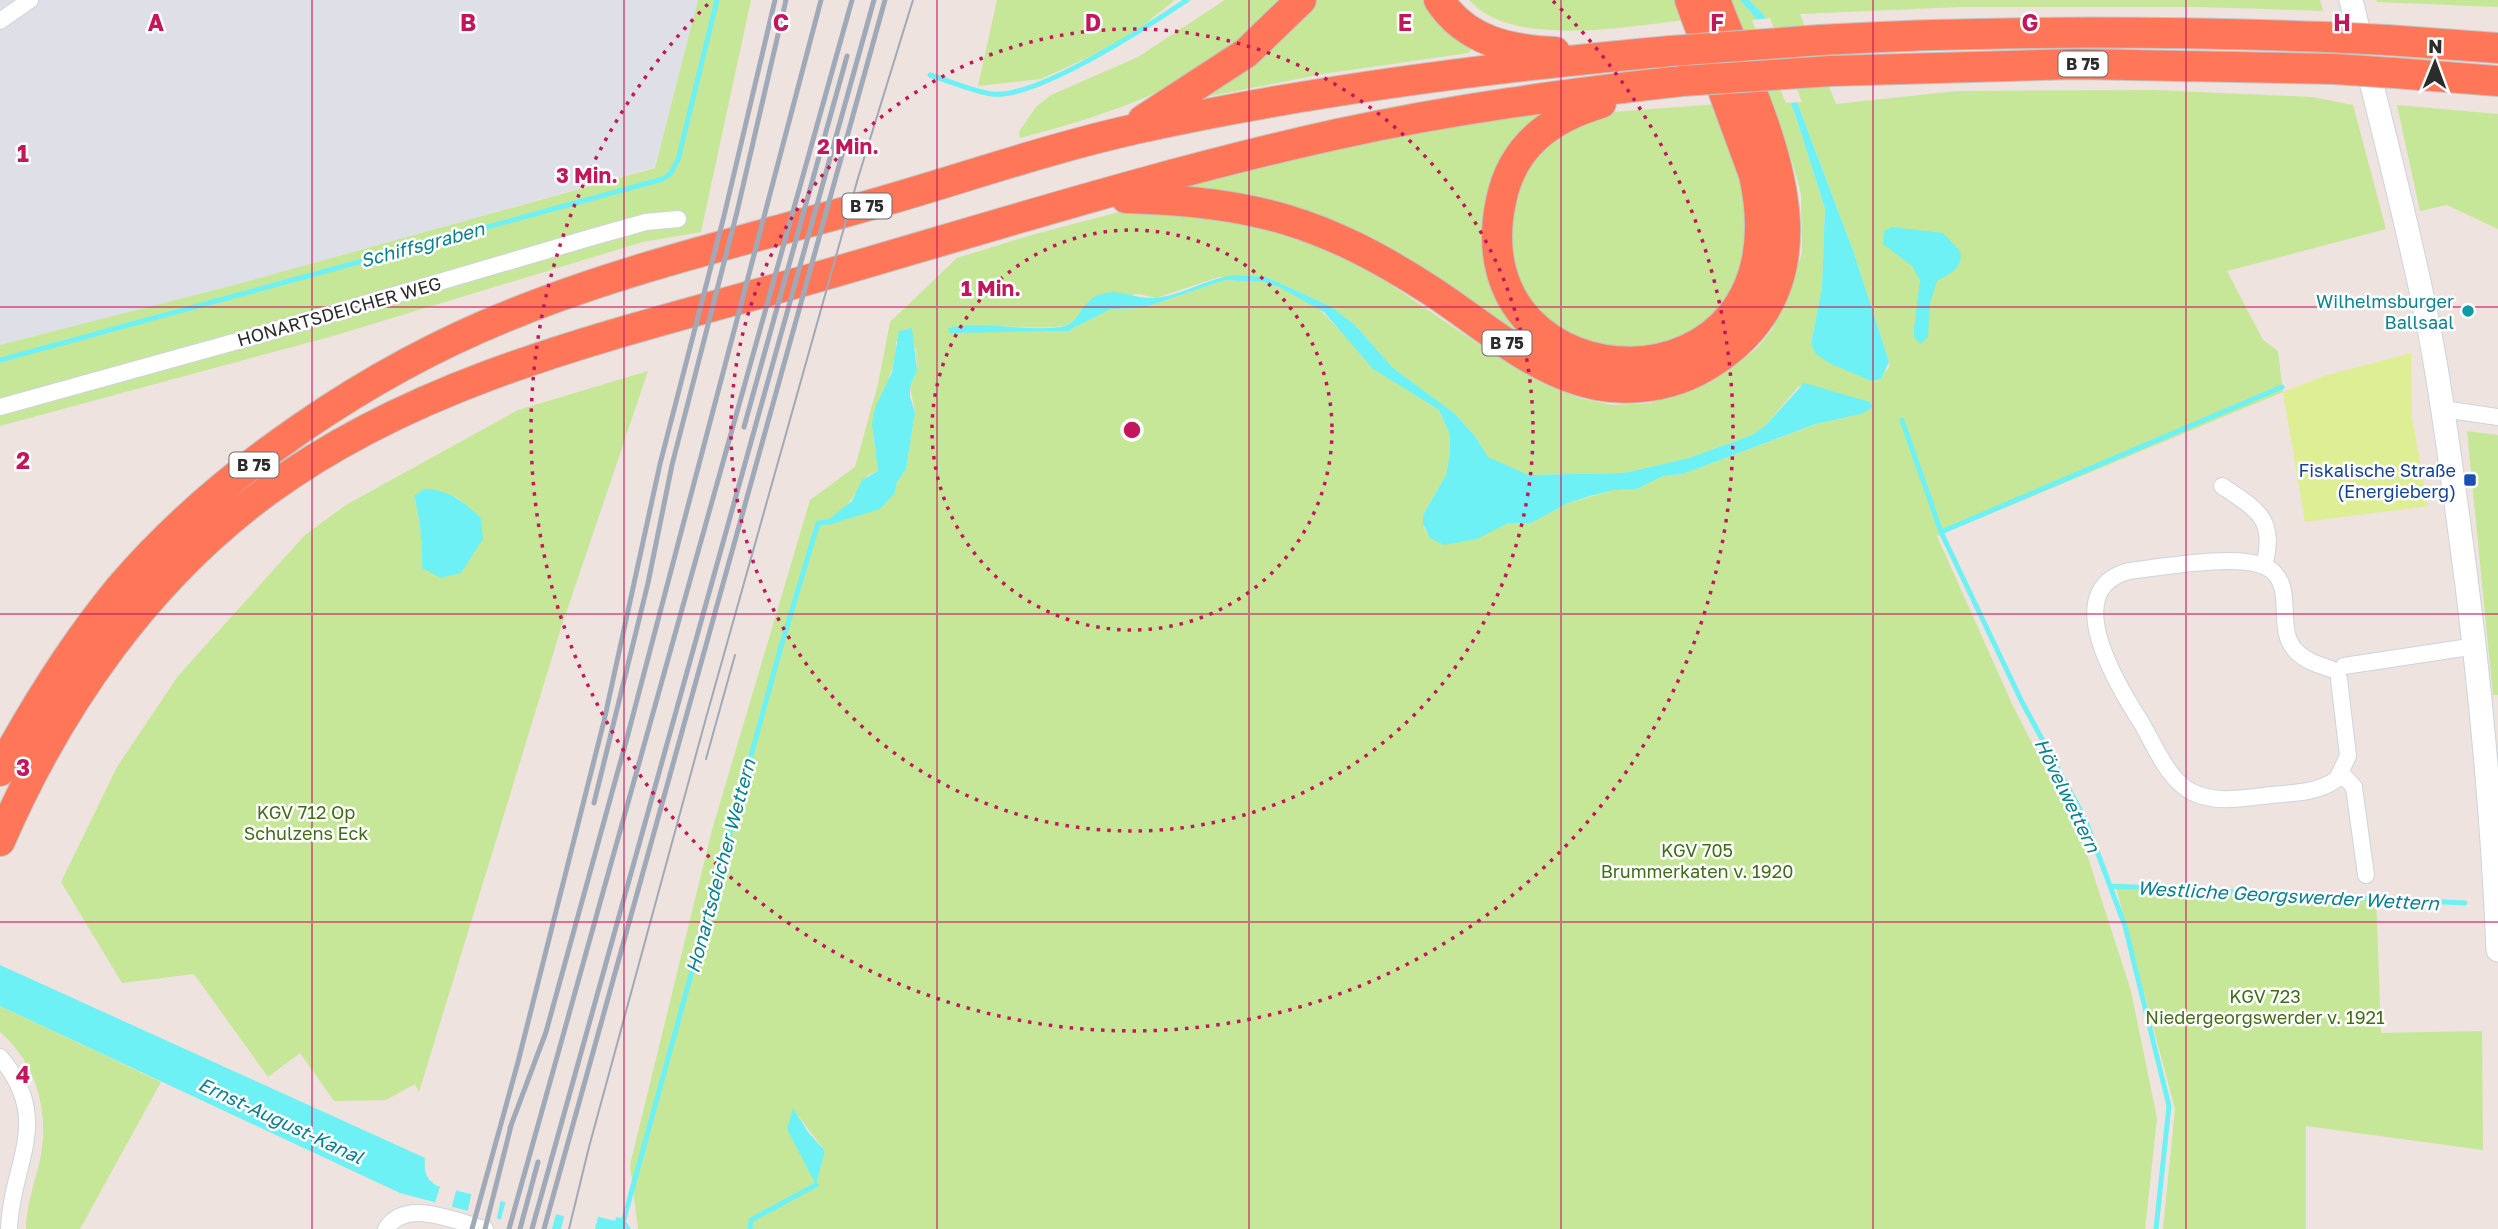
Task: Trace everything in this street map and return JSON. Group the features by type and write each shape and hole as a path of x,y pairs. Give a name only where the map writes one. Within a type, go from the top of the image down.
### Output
{"highway":[{"name":"B 75","path":"1128,131 1246,53 1301,0"},
{"name":"B 75","path":"1439,0 1465,29 1495,44 1534,51 1619,56"},
{"name":"B 75","path":"1682,80 1568,113 1528,144 1502,192 1496,220 1498,248 1512,296 1539,330 1577,354 1622,363 1668,357 1692,348 1726,323 1749,290 1757,270 1762,224 1754,175 1690,0"},
{"name":"B 75","path":"1098,197 1194,200 1270,212 1355,245 1431,291 1496,336 1568,377 1592,384 1622,387 1653,386 1679,379 1725,354 1758,322 1770,302 1786,251 1785,205 1777,165 1715,0"},
{"name":"B 75","path":"0,771 36,704 121,588 171,534 223,489 294,433 355,393 464,335 514,313 607,281 1128,131 1346,89 1671,51 1965,33 2161,31 2387,40 2498,48"},
{"name":"B 75","path":"0,841 22,792 71,702 139,613 177,570 249,506 366,428 430,397 556,352 1262,152 1429,116 1532,99 1682,80 1831,71 2062,64 2334,69 2498,81"}],"street":[{"path":"0,21 30,0"},
{"path":"2351,0 2414,262 2443,409 2476,646 2493,837 2498,950"},
{"name":"HONARTSDEICHER WEG","path":"0,407 646,222 678,219"},
{"path":"2443,409 2498,417"},
{"path":"2222,486 2257,510 2267,526 2271,542 2264,566"},
{"path":"2338,672 2348,756 2342,774 2326,786 2292,793 2206,798 2177,782 2105,660 2099,637 2097,596 2103,584 2115,575 2167,566 2233,562 2264,566 2277,575 2283,587 2286,631 2292,647 2307,660 2338,672 2476,646"},
{"path":"2342,774 2354,788 2366,875"},
{"path":"0,1057 21,1094 28,1128 9,1229"},
{"path":"386,1229 397,1217 418,1212 485,1229"}],"shaded area":[{"path":"0,0 698,0 655,167 238,284 0,345"}],"green space":[{"path":"698,0 751,0 701,232 643,242 333,336 0,426 0,345 238,284 655,168"},
{"path":"997,0 1175,0 1122,42 1041,79 978,86"},
{"path":"1225,0 1285,0 1258,28 1228,52 1196,72 1129,104 1020,138 1019,132 1036,107 1051,95 1138,57"},
{"path":"1315,0 1426,0 1472,49 1468,53 1323,74 1196,99"},
{"path":"1469,0 1678,0 1686,20 1572,31 1541,29 1513,25 1488,15"},
{"name":"KGV 705 Brummerkaten v. 1920","path":"1728,0 1740,0 1755,17 1795,114 1825,209 1822,289 1811,344 1829,363 1875,381 1889,368 1889,362 1854,253 1764,15 1749,0 2320,0 2323,11 2199,7 1959,7 1800,14 1836,104 1956,91 2153,90 2312,97 2353,105 2386,229 2227,271 2263,340 2278,351 2283,392 1937,536 2013,706 2084,845 2131,991 2157,1118 2145,1229 638,1229 630,1165 712,830 810,500 855,467 878,384 890,322 957,258 1028,236 1119,212 1159,210 1232,217 1350,257 1490,352 1542,383 1579,398 1613,405 1650,403 1710,383 1756,349 1771,331 1784,307 1802,253 1801,194 1792,161 1770,114","holes":["1219,277 1266,277 1330,306 1355,325 1393,368 1454,413 1475,436 1488,458 1528,475 1624,473 1689,458 1752,435 1765,426 1799,386 1861,414 1817,424 1683,474 1663,476 1637,489 1614,490 1568,503 1531,523 1508,523 1464,542 1425,531 1423,515 1446,475 1450,452 1450,435 1439,410 1386,377 1314,304 1279,287 1264,282 1225,280 1143,308 1111,309 1068,331 949,332 949,328 962,326 1059,326 1075,319 1090,300 1138,294 1156,298","896,341 916,349 917,370 910,387 915,412 906,469 897,482 895,493 828,520 844,510 868,475 878,471 873,427 896,352","793,1109 825,1151 816,1184 803,1156"]},
{"path":"2376,0 2498,0 2498,7 2377,2"},
{"path":"1719,104 1745,177 1748,268 1703,329 1644,352 1562,336 1520,292 1506,221 1523,170 1553,134 1598,113"},
{"path":"2397,105 2498,114 2498,229 2447,205 2420,211"},
{"path":"1536,111 1539,117 1494,180 1484,209 1483,229 1484,250 1496,289 1530,340 1527,343 1437,282 1195,190 1195,184 1349,146"},
{"path":"2411,353 2412,418 2428,506 2305,522 2283,392 2324,376"},
{"name":"KGV 712 Op Schulzens Eck","path":"648,371 561,628 419,1092 415,1084 386,1100 334,1101 300,1053 268,1077 194,974 122,983 61,882 117,767 178,676 305,535 346,505 518,410","holes":["414,496 456,497 481,518 423,568 421,532"]},
{"path":"2467,431 2498,435 2498,695 2493,695"},
{"name":"KGV 723 Niedergeorgswerder v. 1921","path":"2115,884 2376,896 2381,1033 2482,1031 2483,1150 2306,1126 2306,1229 2163,1229 2175,1109"},
{"path":"0,1006 161,1082 80,1229 26,1229 43,1142 41,1107 32,1074 13,1045 0,1032"}],"water":[{"path":"1740,0 1749,0 1764,15 1854,253 1889,362 1881,379 1871,381 1829,363 1816,354 1811,344 1822,288 1825,209 1795,114 1755,17"},
{"path":"1892,227 1943,233 1960,251 1958,266 1937,281 1930,303 1928,337 1920,344 1914,337 1914,329 1920,280 1912,266 1883,244 1884,231"},
{"path":"1235,275 1266,277 1330,306 1355,325 1393,368 1454,413 1475,436 1488,457 1528,475 1624,473 1689,458 1752,435 1765,426 1804,383 1870,402 1873,407 1861,414 1816,424 1683,474 1663,476 1637,489 1614,490 1590,496 1568,503 1531,523 1508,523 1477,539 1444,545 1430,538 1423,524 1423,515 1446,475 1450,452 1450,435 1439,410 1373,369 1324,312 1279,287 1263,282 1225,280 1143,308 1111,309 1068,331 949,333 948,328 976,325 1060,327 1072,322 1091,299 1104,293 1146,298 1163,297"},
{"path":"912,328 917,370 910,387 915,412 906,469 897,482 895,493 880,509 828,525 828,520 852,501 862,480 878,471 872,424 875,408 892,372 899,331"},
{"path":"424,489 448,494 481,518 483,539 461,573 441,578 422,568 421,532 414,496"},
{"name":"Ernst-August-Kanal","path":"0,965 425,1158 426,1174 437,1186 589,1222 591,1215 615,1221 616,1217 624,1219 631,1229 537,1229 400,1193 0,1006"},
{"path":"793,1108 808,1132 825,1151 816,1185 787,1129"}],"pier":[{"path":"1770,18 1802,102 1786,103 1752,20"},
{"path":"441,1183 457,1187 451,1210 434,1206"},
{"path":"472,1191 501,1199 496,1222 467,1214"},
{"path":"506,1200 557,1211 552,1229 523,1229 500,1223"},
{"path":"590,1212 599,1213 595,1229 561,1229 565,1213 587,1218"}],"waterway":[{"name":"Schiffsgraben","path":"0,360 663,179 670,174 678,160 717,0"},
{"path":"930,75 984,93 1011,93 1092,59 1187,0"},
{"path":"1941,532 2282,387"},
{"name":"Hövelwettern","path":"1902,420 1941,532 2022,702 2085,819 2125,926 2169,1106 2156,1229"},
{"name":"Honartsdeicher Wettern","path":"624,1219 780,650 818,523 828,522"},
{"name":"Westliche Georgswerder Wettern","path":"2111,886 2465,903"},
{"name":"Honartsdeicher Wettern","path":"750,1229 751,1220 816,1185"}],"tram line":[{"path":"569,1229 706,718 858,178 913,0"},
{"path":"706,759 735,655"}],"railway":[{"path":"472,1229 518,1062 604,721 660,464 724,216 775,0"},
{"path":"594,803 648,583 672,465 737,212 786,0"},
{"path":"510,1128 546,1032 627,738 821,0"},
{"path":"509,1229 852,0"},
{"path":"532,1229 874,0"},
{"path":"544,1229 885,0"},
{"path":"744,427 847,56"},
{"path":"485,1229 512,1122"},
{"path":"520,1229 538,1162"}],"place":[{"name":"Wilhelmsburger Ballsaal","path":"2468,311"},
{"name":"Fiskalische Straße (Energieberg)","path":"2470,480"}]}
